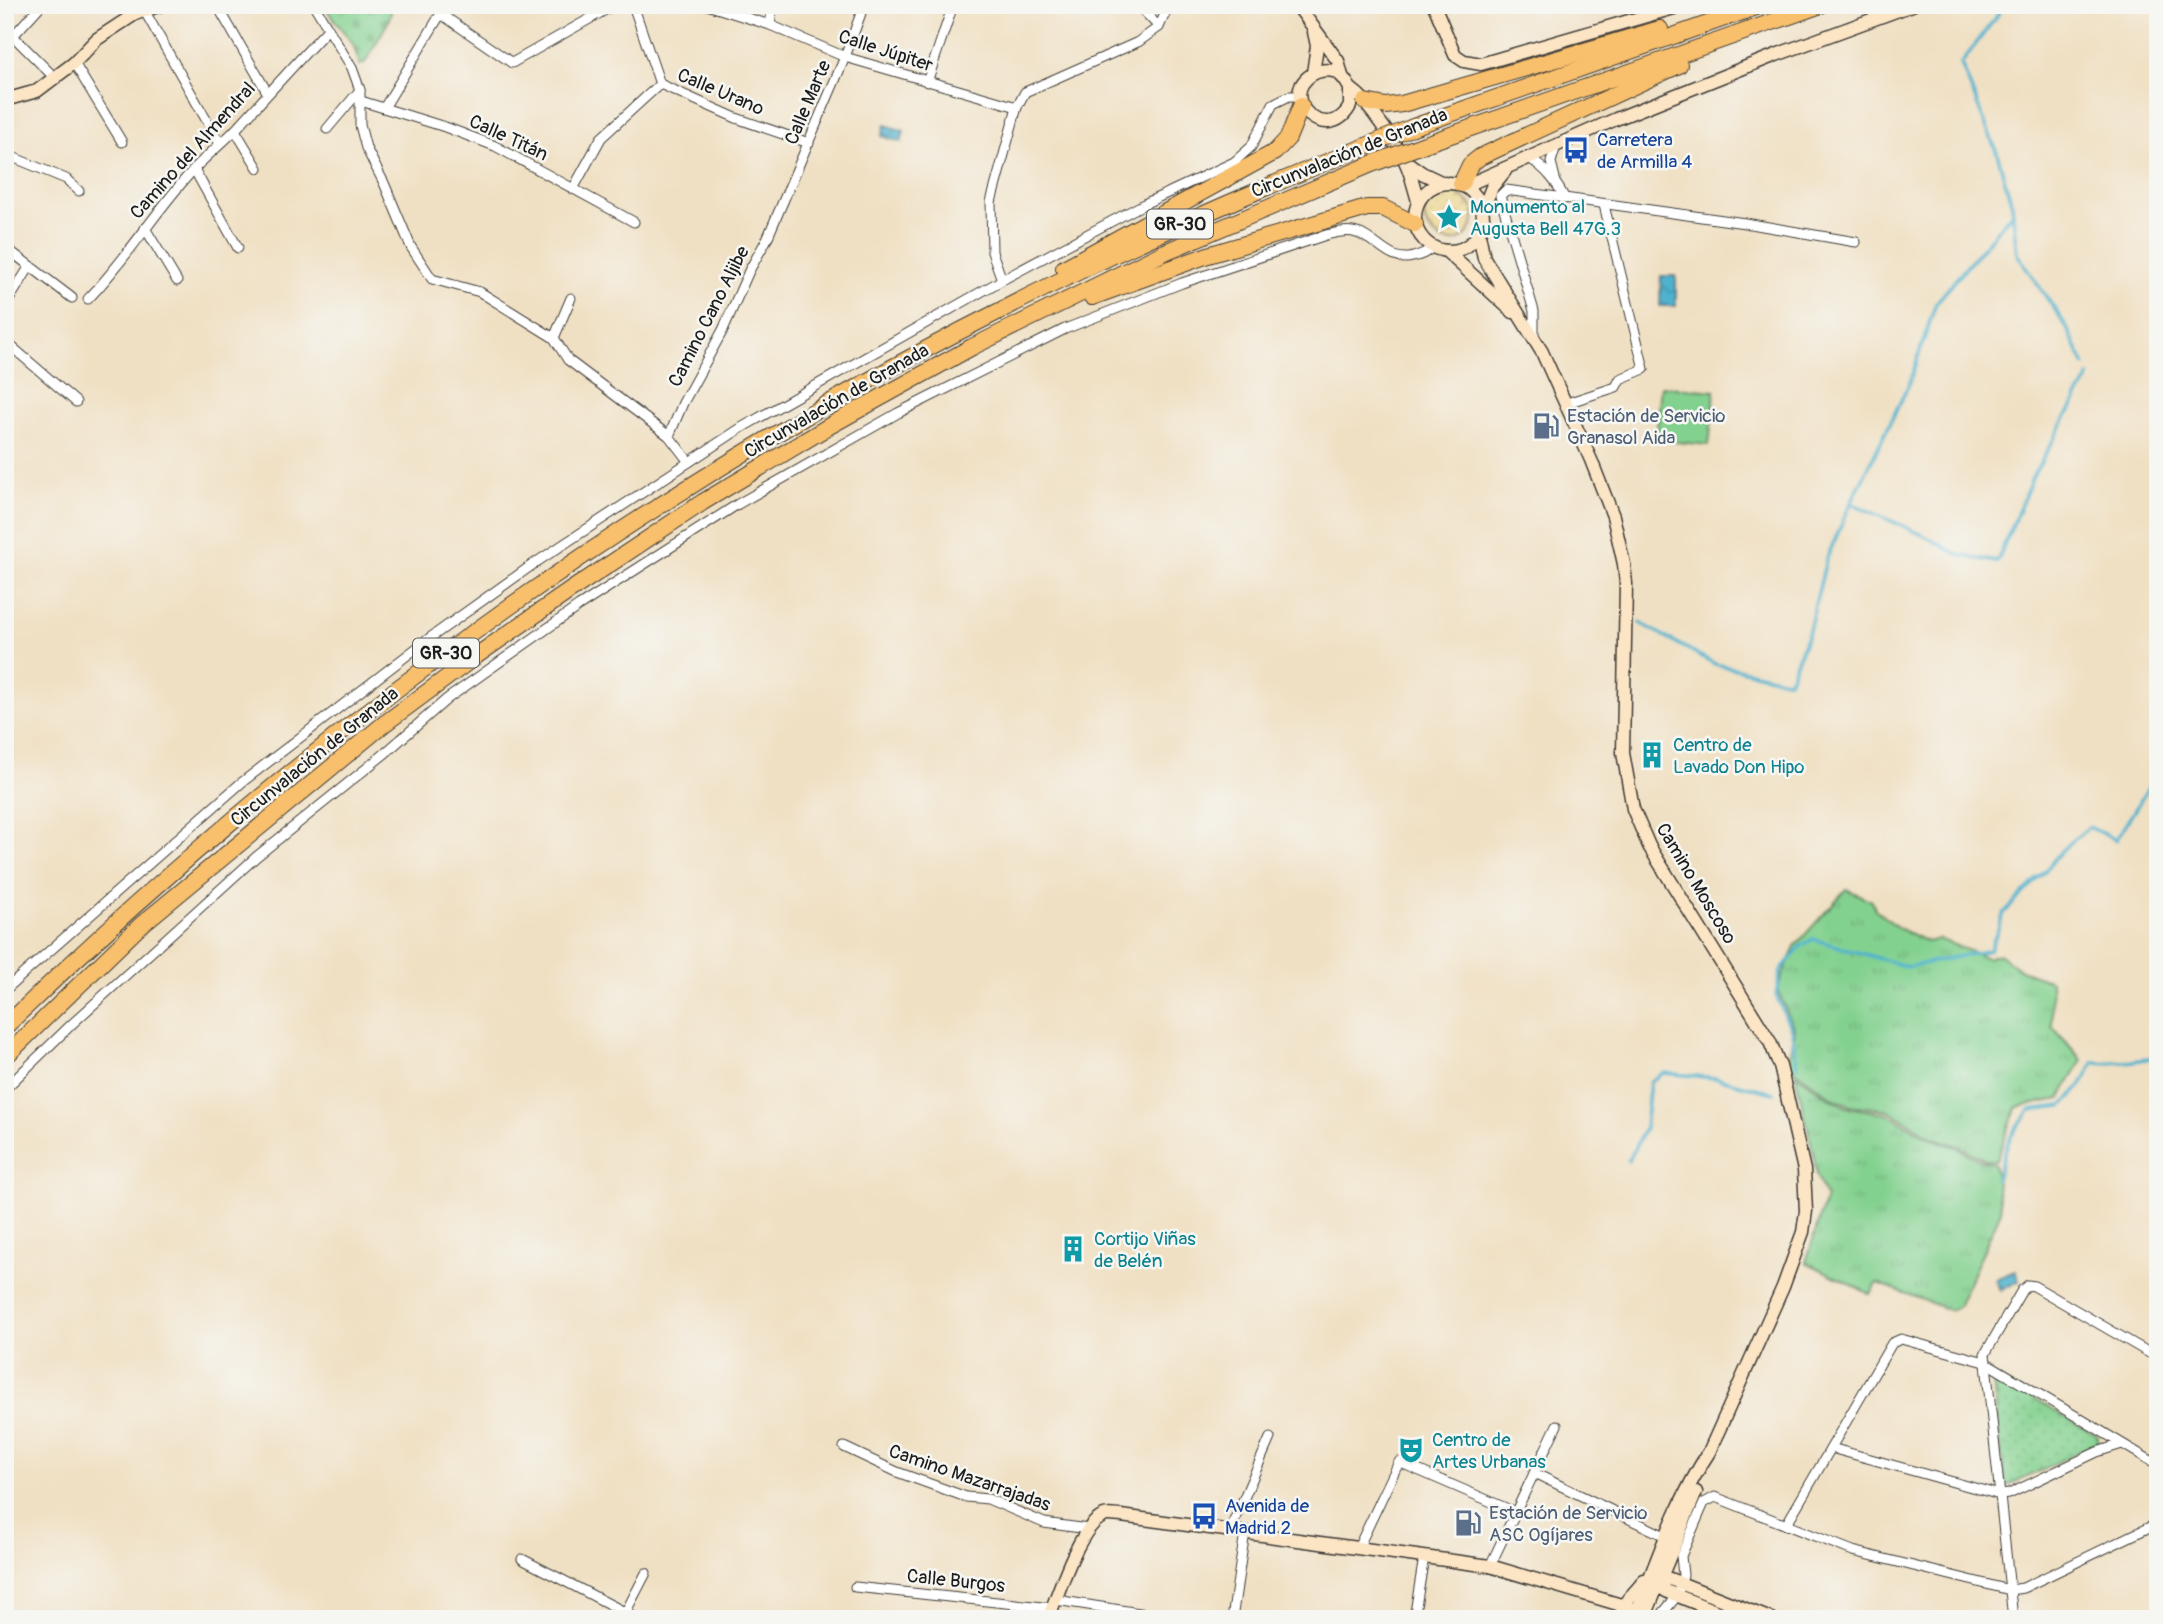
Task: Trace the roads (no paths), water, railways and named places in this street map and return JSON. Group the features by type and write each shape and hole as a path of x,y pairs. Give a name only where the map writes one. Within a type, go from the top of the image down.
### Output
{"highway":[{"name":"Circunvalación de Granada","path":"5,1027 80,954 197,851 371,708 582,557 702,479 805,417 999,312 1261,188 1413,127 1762,5"},
{"name":"Circunvalación de Granada","path":"5,1057 141,925 384,724 571,590 751,472 972,347 1165,252 1424,144 1821,5"},
{"path":"1365,102 1386,106 1402,104 1689,21 1717,20"},
{"path":"1463,185 1470,166 1480,158 1694,58 1716,41"},
{"path":"999,312 1023,289 1275,152 1288,138 1301,101"},
{"path":"1059,303 1092,297 1208,256 1367,208 1383,208 1415,224"}],"street":[{"path":"41,5 13,36 56,79"},
{"path":"5,100 37,91 56,79 97,39 135,13 161,5"},
{"path":"216,5 267,92"},
{"path":"314,5 352,68 360,90 360,125 366,148 411,247 432,279 480,292 554,338 568,360 669,436 689,462"},
{"path":"384,108 446,5"},
{"path":"441,14 512,63 614,5"},
{"path":"573,190 601,138 660,84 633,5"},
{"name":"Calle Júpiter","path":"707,5 770,25 845,57 1017,107"},
{"path":"770,25 773,5"},
{"name":"Calle Marte","path":"779,212 845,57 864,5"},
{"path":"927,82 953,5"},
{"path":"1138,5 1159,27"},
{"path":"1002,280 992,252 991,202 1017,107 1025,92 1138,42 1159,27 1169,5"},
{"path":"1297,5 1338,61 1342,76 1350,88 1365,102 1405,162 1418,201"},
{"path":"1434,5 1455,55 1465,61 1481,64 1684,5"},
{"path":"1405,162 1443,183 1463,185 1763,60 1912,5"},
{"path":"144,10 220,144"},
{"name":"Camino del Almendral","path":"88,299 108,279 145,228 194,169 235,130 267,92 328,29"},
{"path":"1313,29 1317,46 1313,73 1302,85 1301,101 1310,117 1321,122 1338,119 1351,101 1350,88"},
{"path":"74,63 122,142"},
{"path":"1313,73 1329,70 1342,76"},
{"name":"Calle Urano","path":"660,84 736,118 809,143"},
{"path":"327,129 360,90"},
{"path":"5,990 136,873 274,758 448,625 535,563 741,428 1002,280 1144,204 1234,162 1251,147 1273,104 1289,96 1301,101"},
{"name":"Calle Titán","path":"361,101 495,146 634,222"},
{"path":"1344,114 1364,114 1379,123"},
{"path":"235,130 258,168"},
{"path":"1556,146 1551,162 1565,199"},
{"path":"5,154 66,179 79,191"},
{"path":"1529,158 1544,168 1557,183"},
{"path":"1483,209 1492,187 1508,168"},
{"path":"194,169 238,248"},
{"path":"1443,183 1429,188 1418,201 1415,224 1424,240 1432,247 1446,251 1463,248 1479,234 1484,218 1483,209 1472,191 1463,185"},
{"path":"1534,340 1534,311 1500,196 1506,190 1745,223 1856,242"},
{"path":"1567,403 1616,387 1620,379 1644,369 1604,205"},
{"name":"Camino Cano Aljibe","path":"669,436 779,212"},
{"path":"145,228 177,281"},
{"path":"5,1089 73,1023 256,857 383,755 447,699 579,606 738,504 898,413 1065,329 1182,283 1326,235 1343,232 1354,232 1398,258 1416,257 1427,253 1432,247"},
{"name":"Camino Moscoso","path":"1479,234 1484,258 1515,305 1567,403 1613,516 1626,584 1623,753 1633,809 1649,846 1770,1042 1786,1087 1804,1170 1805,1211 1796,1256 1709,1452 1697,1471 1667,1537 1639,1616"},
{"path":"5,247 72,299"},
{"name":"Camino Moscoso","path":"1446,251 1522,320"},
{"path":"5,306 30,266"},
{"path":"554,338 570,298"},
{"path":"5,341 76,402"},
{"path":"2013,1619 1985,1354 2022,1290 2028,1285 2158,1359"},
{"path":"1786,1525 1892,1343 1901,1339 1985,1362 2158,1465"},
{"path":"1490,1566 1557,1425"},
{"path":"2097,1452 2103,1442 2102,1432"},
{"path":"1230,1530 1270,1438"},
{"path":"1831,1448 2000,1495 2009,1494 2097,1452 2122,1444"},
{"name":"Camino Mazarrajadas","path":"844,1447 897,1472 966,1497 988,1499 1044,1523 1088,1529"},
{"name":"Camino Moscoso","path":"1659,1581 1705,1470 1709,1452"},
{"path":"1358,1548 1399,1462 1515,1512"},
{"path":"1534,1474 1667,1537 1660,1542 1643,1583 1626,1599 1622,1619"},
{"path":"1658,1619 1676,1596 1682,1583 1681,1556 1704,1503 1715,1497 1853,1551 2010,1590 2023,1588 2158,1523"},
{"path":"1052,1609 1088,1529 1104,1516 1121,1516 1490,1566 1624,1605 1639,1616"},
{"path":"1676,1517 1676,1530 1658,1571 1659,1581 1666,1591 1735,1619"},
{"path":"1232,1619 1245,1532"},
{"path":"1414,1619 1424,1557"},
{"path":"522,1559 624,1615 638,1619"},
{"path":"624,1615 646,1573"},
{"path":"1649,1593 1659,1581 1670,1579 1771,1619"},
{"name":"Calle Burgos","path":"855,1587 1052,1609 1178,1619"}],"water":[{"path":"885,125 904,131 901,142 882,136"},
{"path":"1661,276 1676,276 1676,306 1660,306"},
{"path":"2015,1271 2019,1281 2000,1290 1995,1279"}],"waterway":[{"path":"2005,5 1961,64 1997,153 2012,205 2017,254 2066,326 2085,366"},
{"path":"1851,503 1909,384 1936,303 2012,213"},
{"path":"1640,623 1715,664 1789,681 1809,630 1826,560 1851,503 1923,535 1959,555 1997,562 2033,476 2089,377"},
{"path":"1797,1066 1792,1031 1776,995 1781,970 1801,946 1813,939 1908,967 1990,950 2004,913 2062,850 2089,827 2116,840 2158,772"},
{"path":"1996,1179 2011,1136 2030,1110 2062,1106 2081,1086 2094,1062 2126,1062 2158,1056"},
{"path":"1628,1161 1645,1128 1650,1082 1663,1073 1716,1078 1774,1093"}],"place":[{"name":"Carretera de Armilla 4","path":"1576,150"},
{"name":"Monumento al Augusta Bell 47G.3","path":"1449,217"},
{"name":"Estación de Servicio Granasol Aida","path":"1546,426"},
{"name":"Centro de Lavado Don Hipo","path":"1652,755"},
{"name":"Cortijo Viñas de Belén","path":"1073,1249"},
{"name":"Centro de Artes Urbanas","path":"1411,1450"},
{"name":"Avenida de Madrid 2","path":"1204,1516"},
{"name":"Estación de Servicio ASC Ogíjares","path":"1468,1523"}]}
